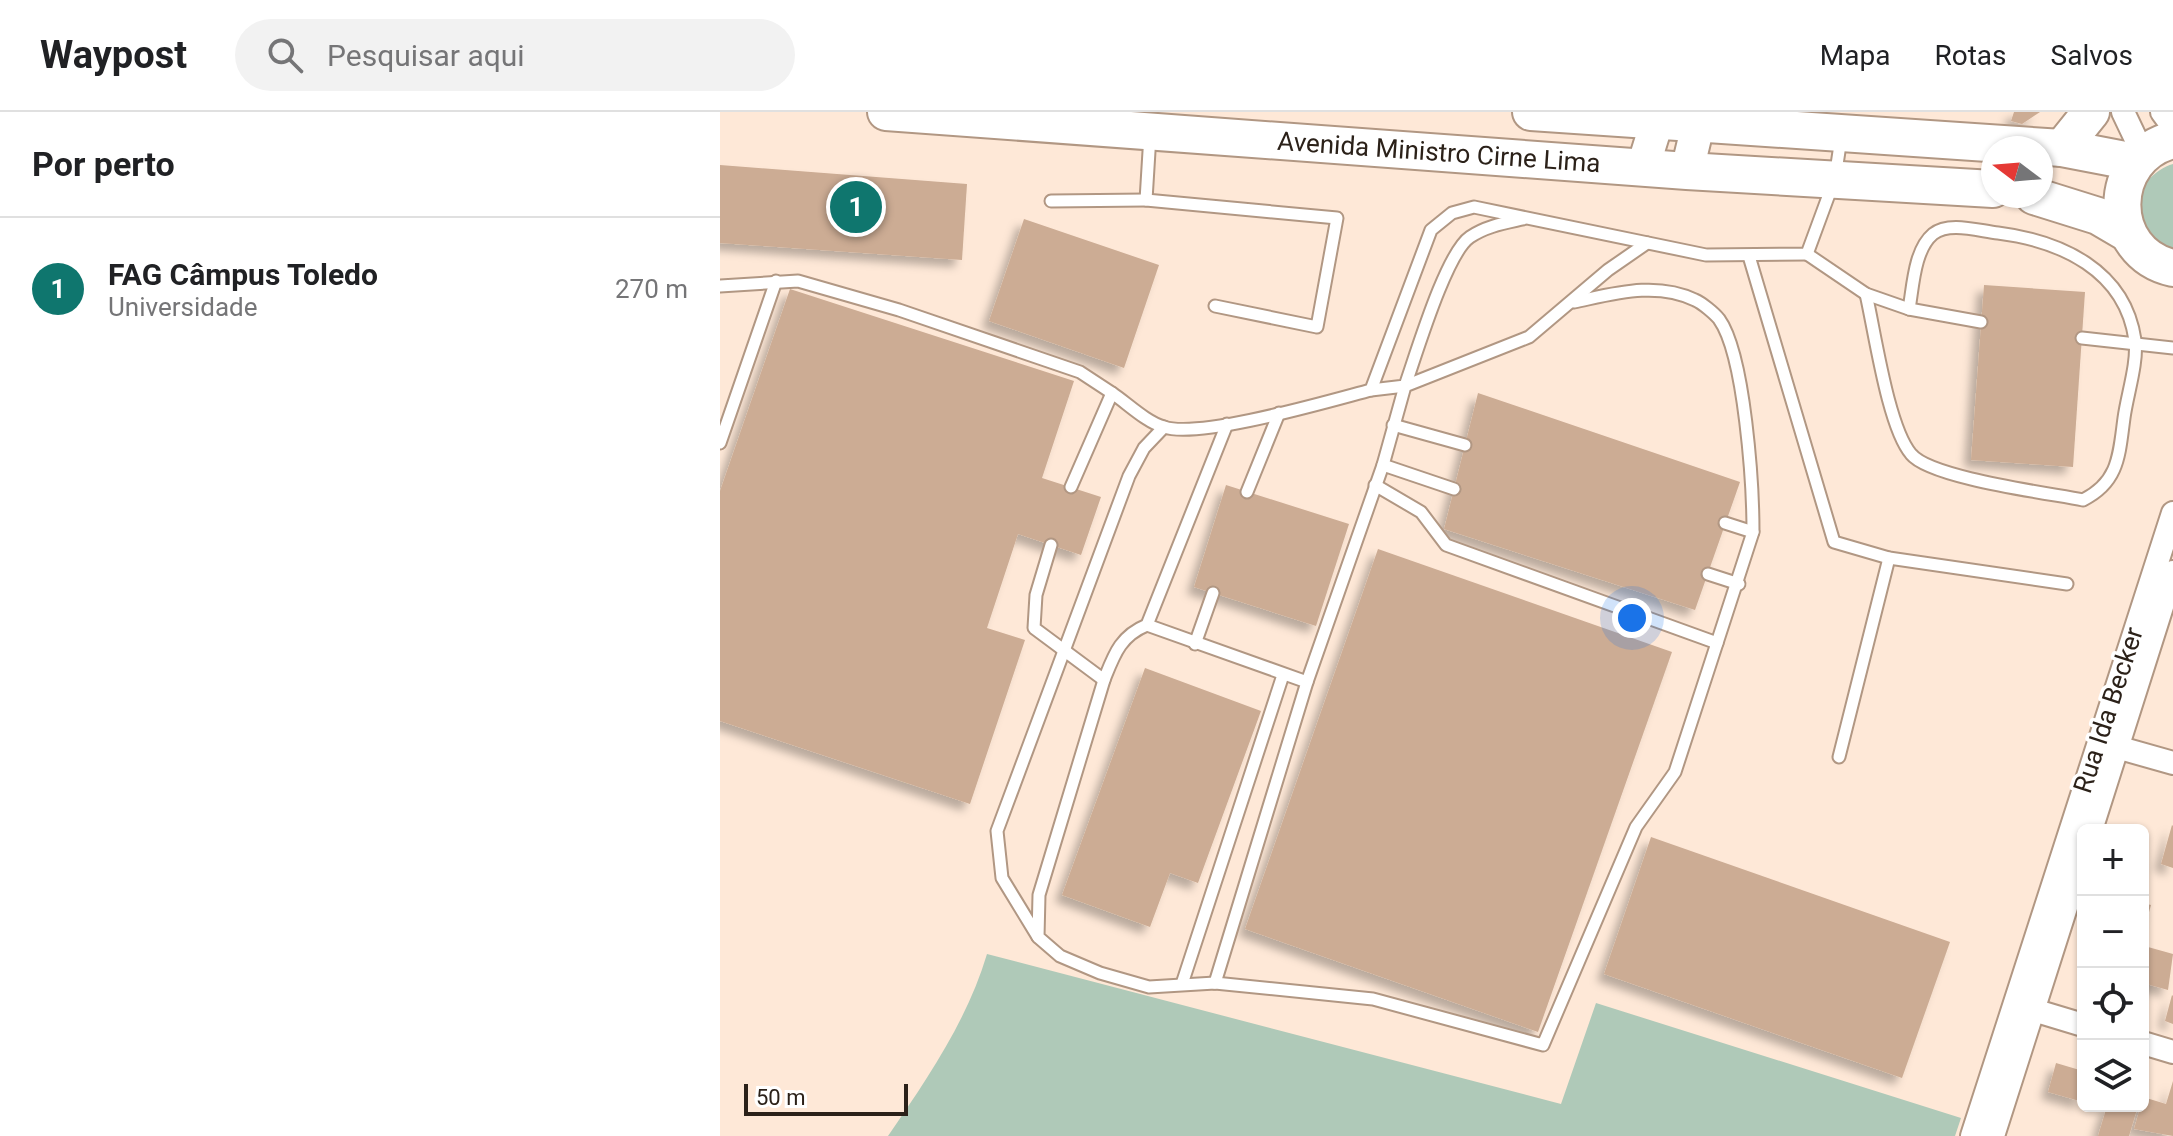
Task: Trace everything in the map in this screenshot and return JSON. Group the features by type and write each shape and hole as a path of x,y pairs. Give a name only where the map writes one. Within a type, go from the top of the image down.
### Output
{"main road":[{"name":"Avenida Ministro Cirne Lima","path":"886,112 1095,119 1150,131 1687,171 1981,188"},
{"name":"Avenida Ministro Cirne Lima","path":"1531,112 1699,118 1842,133 2150,152"},
{"path":"2062,148 2091,112"},
{"path":"2127,233 2121,196 2150,152"},
{"path":"2053,202 2098,216 2127,233 2144,255 2173,268"}],"street":[{"path":"2123,112 2150,152"},
{"path":"2162,112 2173,127"},
{"path":"1643,167 1659,117"},
{"path":"1687,171 1699,118"},
{"name":"Rua Ida Becker","path":"1972,1136 2024,1007 2107,744 2173,513"},
{"path":"2092,824 2107,744 2173,572"},
{"path":"2107,744 2173,763"},
{"path":"1993,1136 2024,1007 2077,870"},
{"path":"2024,1007 2077,1023"},
{"path":"2149,1045 2173,1052"}],"lane":[{"path":"1146,200 1150,131"},
{"path":"1807,254 1835,178 1842,133"},
{"path":"1051,201 1146,200 1337,218 1317,327 1215,306"},
{"path":"1371,390 1431,230 1452,213 1474,207 1706,255 1807,254 1866,294 1909,309 1981,322"},
{"path":"1215,983 1307,682 1383,465 1405,386 1443,280 1467,239 1487,227 1532,217"},
{"path":"1866,294 1899,436 1912,457 1937,471 2083,500 2102,490 2117,464 2135,341 2120,291 2077,255 2037,238 1949,227 1932,235 1920,254 1909,309"},
{"path":"720,286 798,281 899,310 1080,372 1164,427 1227,424 1371,390 1405,386 1529,337 1608,270 1647,243"},
{"path":"1749,256 1834,542 1889,558 2067,584"},
{"path":"720,443 776,281"},
{"path":"1164,427 1144,448 1129,476 997,831 1002,878 1038,937 1060,956 1100,973 1149,987 1215,983 1373,999 1543,1045 1636,827 1675,772 1739,584 1753,532 1749,443 1734,361 1720,320 1696,300 1659,290 1624,291 1572,303"},
{"path":"2082,338 2135,341 2173,348"},
{"path":"1071,487 1112,393"},
{"path":"1247,492 1279,413"},
{"path":"1147,625 1227,424"},
{"path":"1393,425 1465,445"},
{"path":"1383,465 1454,489"},
{"path":"1375,485 1421,512 1446,545 1717,643"},
{"path":"1725,523 1753,532"},
{"path":"1051,545 1036,595 1034,628 1104,680"},
{"path":"1839,757 1889,558"},
{"path":"1708,574 1739,584"},
{"path":"1195,644 1213,593"},
{"path":"1038,937 1039,895 1104,680 1121,641 1130,632 1147,625 1307,682"},
{"path":"1182,984 1283,675"}],"green space":[{"path":"2173,164 2173,253 2150,240 2141,221 2138,201 2148,180"},
{"path":"987,954 1561,1104 1596,1003 1961,1118 1955,1136 888,1136 957,1026"}],"building":[{"path":"2014,112 2040,112 2022,124 2011,121"},
{"path":"720,165 967,184 962,260 720,243"},
{"path":"1024,219 1159,265 1124,368 989,321"},
{"path":"1984,285 2085,292 2073,467 1971,460"},
{"path":"790,289 1074,381 1042,478 1101,497 1081,555 1018,534 987,628 1025,640 970,804 720,721 720,491"},
{"path":"1478,393 1740,482 1695,610 1444,529"},
{"path":"1226,485 1349,524 1316,626 1194,587"},
{"path":"1378,549 1672,652 1538,1032 1245,929"},
{"path":"1145,668 1261,711 1198,883 1170,873 1150,927 1062,895"},
{"path":"2173,826 2173,868 2161,864"},
{"path":"1651,837 1950,942 1902,1078 1604,974"},
{"path":"2149,947 2173,954 2168,990 2149,985"},
{"path":"2173,996 2173,1024 2165,1021"},
{"path":"2056,1063 2077,1069 2077,1100 2048,1092"},
{"path":"2173,1081 2173,1136 2134,1129 2139,1112 2149,1112 2149,1099 2166,1104"},
{"path":"2105,1112 2136,1112 2129,1136 2098,1136"}],"place":[{"name":"FAG Câmpus Toledo","path":"856,207"}]}
